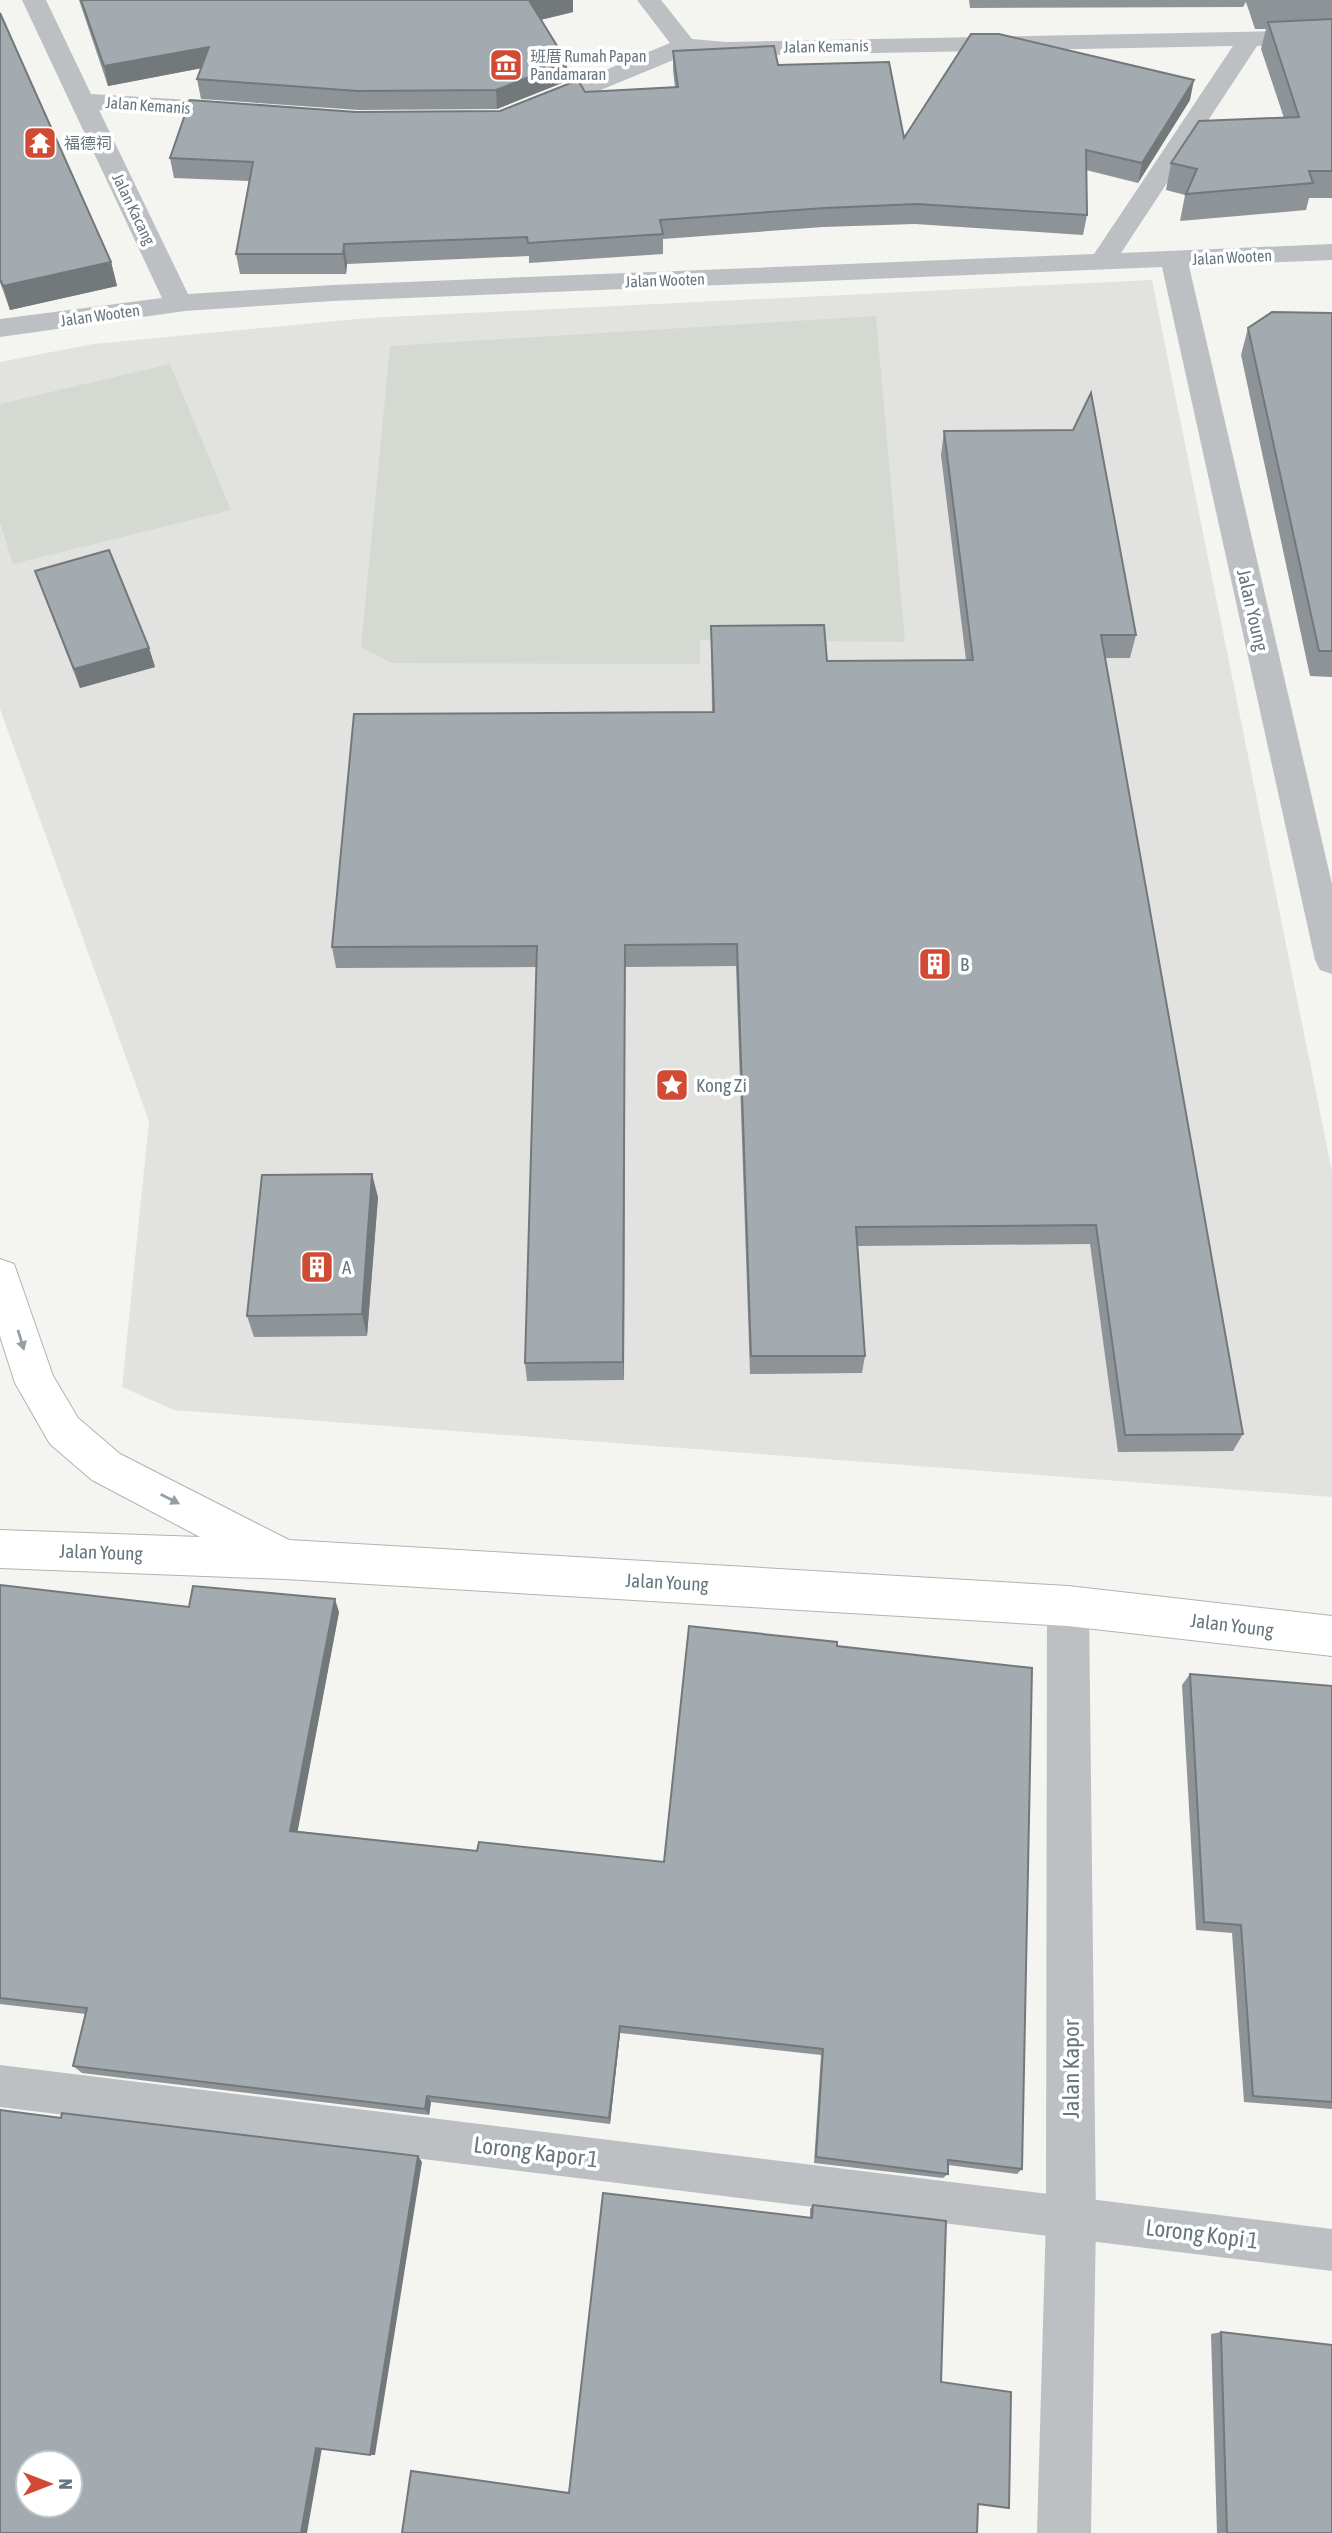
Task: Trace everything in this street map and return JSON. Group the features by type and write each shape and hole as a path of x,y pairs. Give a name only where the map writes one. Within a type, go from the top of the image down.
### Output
{"main road":[{"path":"0,1276 35,1384 64,1431 106,1466 285,1559"},
{"name":"Jalan Young","path":"0,1549 285,1559 1068,1606 1332,1636"}],"street":[{"name":"Jalan Kacang","path":"34,0 180,304"},
{"path":"649,0 685,46"},
{"path":"1101,263 1251,37"},
{"name":"Jalan Kemanis","path":"511,117 685,46 726,49 1332,37"},
{"name":"Jalan Kemanis","path":"82,101 270,113"},
{"name":"Jalan Wooten","path":"0,328 180,304 347,292 1332,252"},
{"name":"Jalan Young","path":"1174,260 1332,960"},
{"name":"Jalan Kapor","path":"1064,2533 1071,2218 1068,1606"}],"lane":[{"name":"Lorong Kapor 1","path":"0,2085 1071,2218"},
{"name":"Lorong Kopi 1","path":"1071,2218 1332,2250"}],"shaded area":[{"path":"1152,280 1332,1172 1332,1497 174,1410 122,1387 149,1121 0,709 0,362 93,344 368,318"},
{"path":"876,316 905,642 700,640 700,664 392,663 361,647 390,346"},
{"path":"170,364 231,510 13,564 0,523 0,404"}],"building":[{"path":"81,0 540,0 530,2 567,62 496,90 357,91 197,79 209,47 104,66"},
{"path":"0,13 111,262 3,286 0,279"},
{"path":"1332,19 1332,171 1309,171 1313,183 1186,194 1197,169 1171,163 1199,121 1299,117 1268,22"},
{"path":"971,34 999,34 1194,80 1142,163 1086,150 1087,215 917,204 825,208 660,220 663,234 528,243 527,237 344,244 343,254 236,254 253,162 170,158 190,100 356,112 500,111 578,80 585,92 678,87 673,51 774,46 778,65 889,62 904,138"},
{"path":"1272,312 1332,313 1332,651 1319,651 1248,328"},
{"path":"1091,393 1136,635 1101,635 1243,1434 1125,1435 1096,1225 856,1227 865,1356 751,1356 737,944 625,945 623,1362 525,1363 537,946 332,947 354,714 714,712 711,626 824,625 827,661 973,660 944,431 1073,430"},
{"path":"109,550 149,648 74,669 35,571"},
{"name":"A","path":"372,1174 362,1314 247,1316 262,1175"},
{"path":"0,1585 189,1607 193,1586 335,1599 290,1831 477,1851 479,1842 664,1862 689,1626 837,1642 837,1646 1032,1668 1022,2169 948,2160 948,2174 816,2157 823,2049 620,2026 609,2118 427,2096 425,2109 73,2066 87,2008 0,1998"},
{"path":"1190,1674 1332,1686 1332,2102 1253,2096 1241,1925 1204,1922"},
{"path":"0,2110 61,2118 62,2113 418,2156 370,2455 316,2448 301,2533 0,2533"},
{"path":"603,2193 812,2218 813,2205 946,2221 941,2382 1011,2392 1009,2508 978,2504 977,2533 402,2533 411,2471 569,2493"},
{"path":"1221,2332 1332,2345 1332,2533 1227,2533"}],"place":[{"name":"班厝 Rumah Papan Pandamaran","path":"506,65"},
{"name":"福德祠","path":"40,143"},
{"name":"B","path":"935,964"},
{"name":"Kong Zi","path":"672,1085"},
{"name":"A","path":"317,1267"}]}
